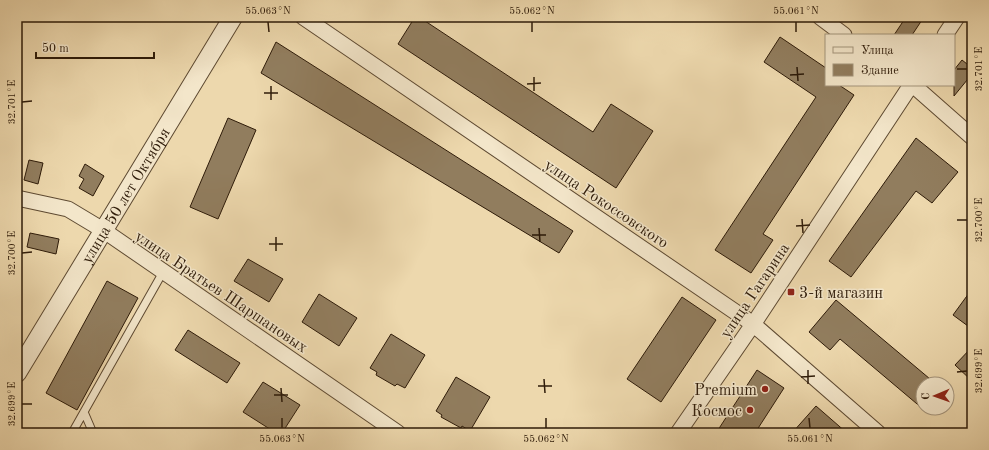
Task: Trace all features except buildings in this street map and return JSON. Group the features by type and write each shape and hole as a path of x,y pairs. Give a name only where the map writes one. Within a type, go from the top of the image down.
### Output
{"street":[{"name":"улица 50 лет Октября","path":"17,373 233,17"},
{"name":"улица Рокоссовского","path":"303,17 753,324 878,433"},
{"path":"820,17 843,34"},
{"path":"946,34 957,17"},
{"name":"улица Гагарина","path":"678,433 753,324 911,86"},
{"path":"913,86 972,137"},
{"name":"улица Братьев Шаршановых","path":"17,198 68,210 103,230 398,433"}],"lane":[{"path":"72,433 163,272"},
{"path":"84,412 93,433"}],"place":[{"name":"3-й магазин","path":"791,292"},
{"name":"Premium","path":"765,389"},
{"name":"Космос","path":"750,410"}]}
